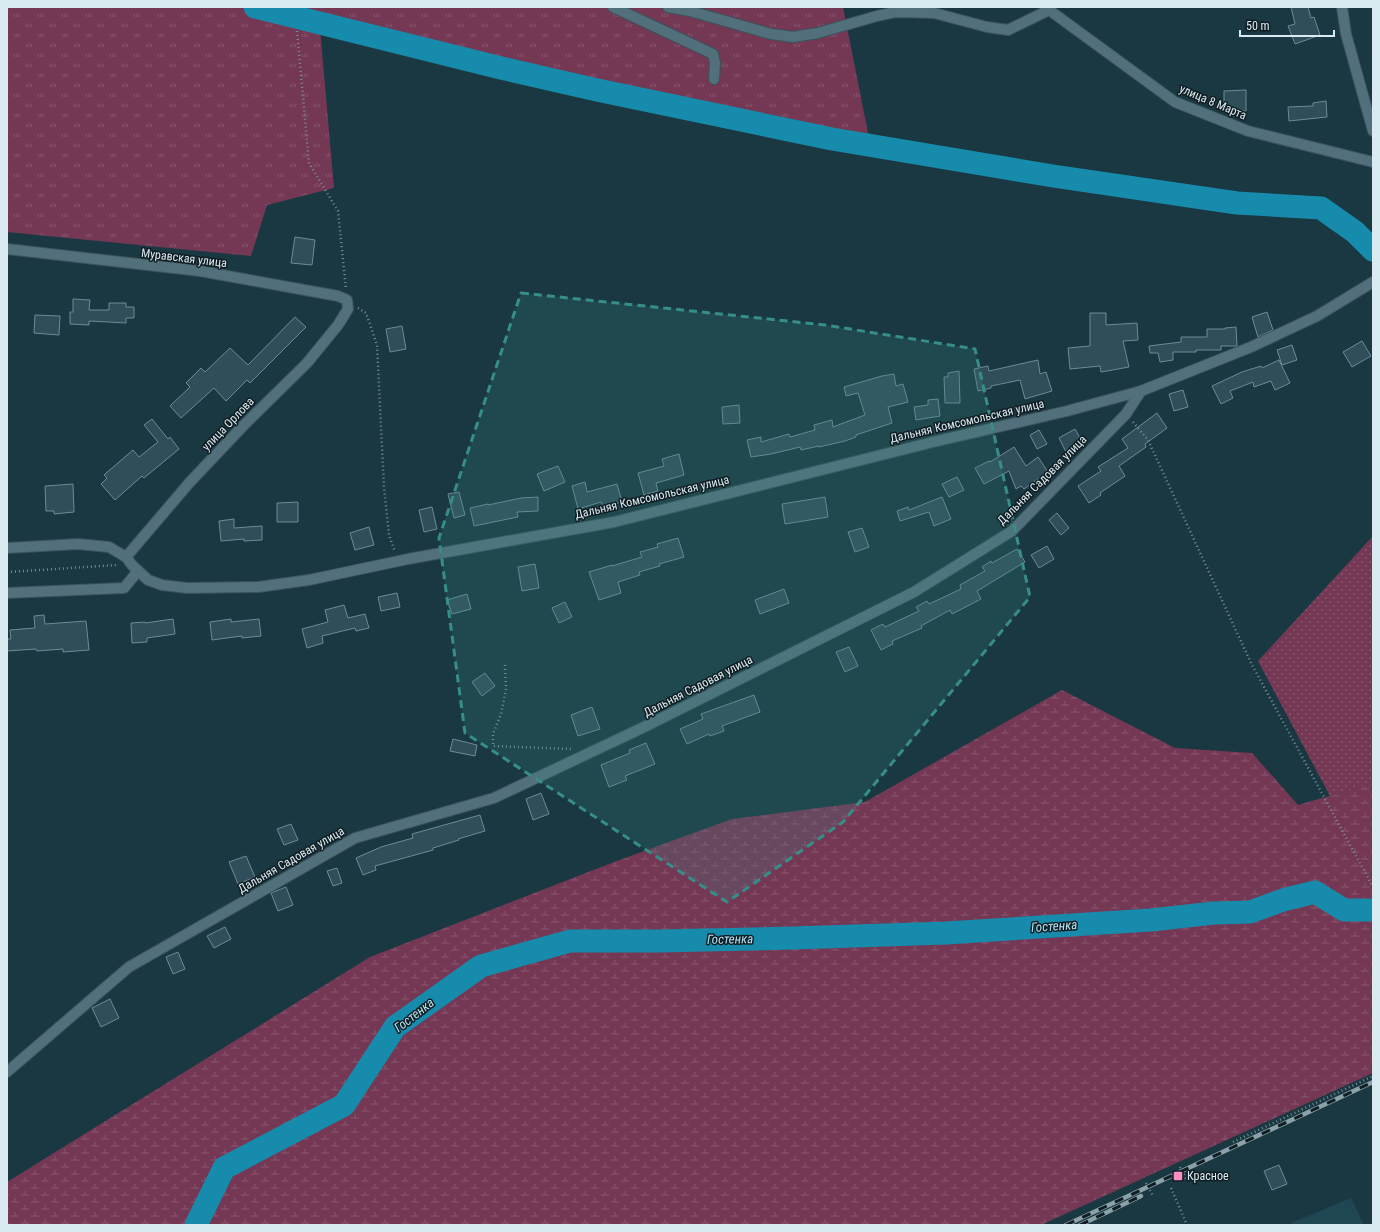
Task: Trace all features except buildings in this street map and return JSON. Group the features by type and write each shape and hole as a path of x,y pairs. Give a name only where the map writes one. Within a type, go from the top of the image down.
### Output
{"street":[{"path":"612,7 713,54 715,63 714,79"},
{"path":"668,7 690,10 771,34 793,37 818,33 896,12 934,13 986,27 1008,30 1047,8"},
{"path":"1342,7 1346,34 1373,131"},
{"name":"улица 8 Марта","path":"1047,8 1175,102 1248,132 1373,162"},
{"name":"Муравская улица","path":"7,249 200,271 338,296 347,300 348,309"},
{"path":"1141,391 1252,346 1317,316 1373,282"},
{"name":"улица Орлова","path":"132,564 190,482 307,363 338,325 348,309"},
{"name":"Дальняя Садовая улица","path":"7,1072 129,967 354,838 494,798 642,728 914,592 1012,531 1126,414 1141,391"},
{"name":"Дальняя Комсомольская улица","path":"132,564 148,580 162,585 187,588 258,587 309,580 408,559 614,522 933,442 1067,411 1141,391"},
{"path":"7,548 78,544 109,548 132,564 124,588 7,593"}],"path":[{"path":"1126,414 1148,440 1250,663 1373,887"},
{"path":"7,572 132,564"},
{"path":"505,665 506,689 501,714 493,734 493,746 575,749"},
{"path":"1233,1142 1373,1076"},
{"path":"1180,1167 1187,1181"},
{"path":"1146,1183 1153,1196"},
{"path":"1171,1188 1187,1225"}],"highlighted area":[{"path":"521,293 825,325 975,349 1030,597 843,822 727,902 465,733 439,538"}],"shaded area":[{"path":"1351,1198 1364,1225 1292,1225 1291,1223"}],"green space":[{"path":"7,7 843,7 870,143 320,29 334,188 267,205 251,256 7,232"},
{"path":"1373,536 1373,787 1367,785 1330,796 1258,661"},
{"path":"1062,690 1175,748 1252,753 1298,805 1367,785 1373,787 1373,1073 1041,1225 7,1225 7,1182 370,957 614,862 732,819 865,802"}],"waterway":[{"path":"255,7 501,68 597,90 832,139 1053,176 1237,203 1321,208 1355,232 1373,250"},
{"name":"Гостенка","path":"196,1225 224,1168 344,1105 395,1027 481,966 570,941 659,941 946,933 1151,920 1214,913 1250,912 1283,900 1315,892 1344,910 1373,910"}],"railway":[{"path":"1066,1225 1373,1082"},
{"path":"1080,1225 1141,1196"}],"place":[{"name":"Красное","path":"1178,1176"}]}
